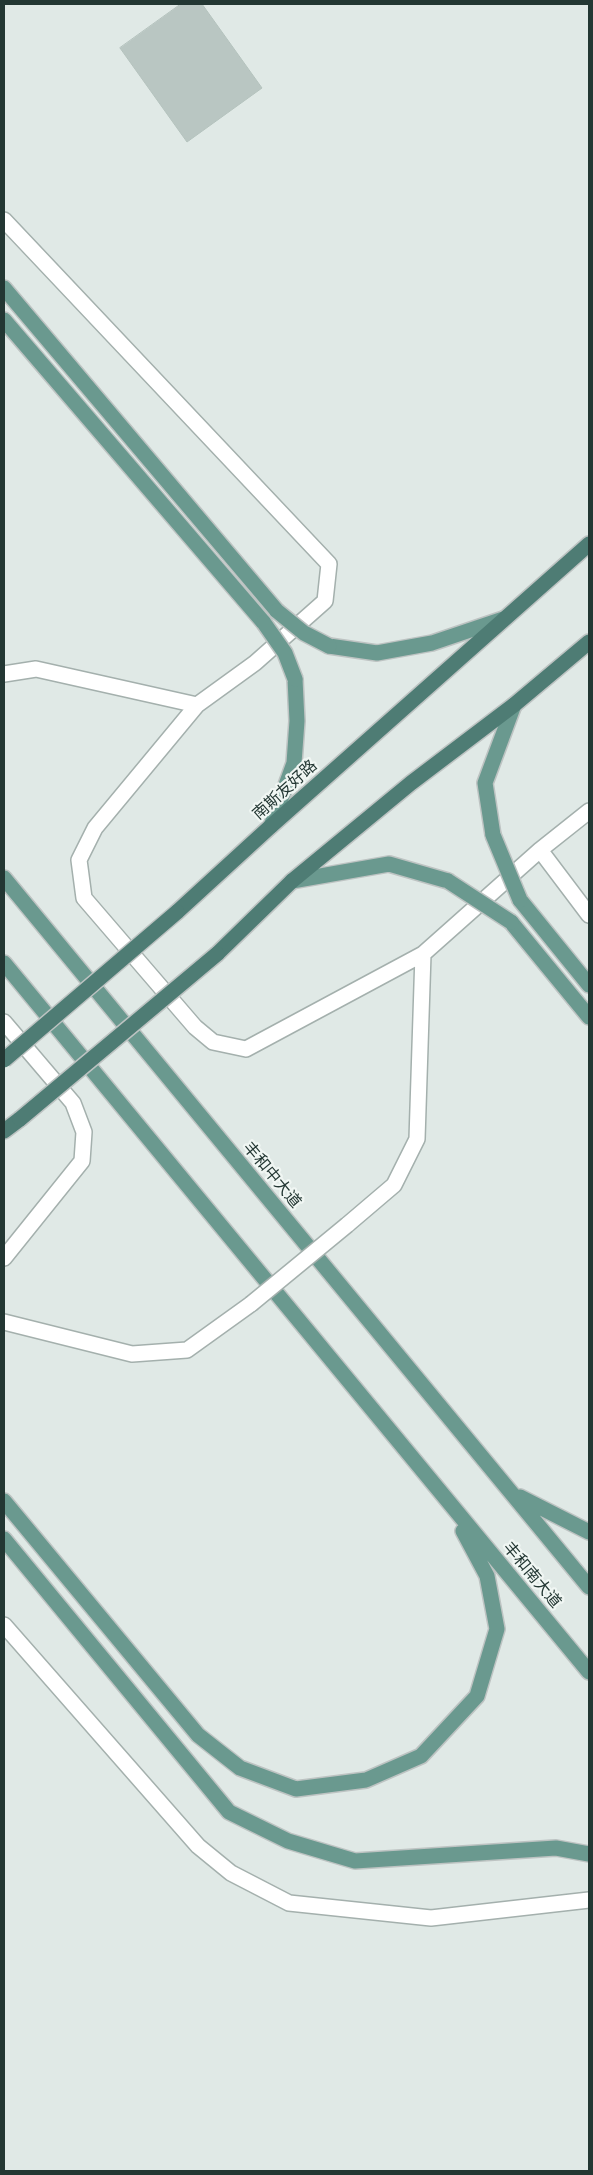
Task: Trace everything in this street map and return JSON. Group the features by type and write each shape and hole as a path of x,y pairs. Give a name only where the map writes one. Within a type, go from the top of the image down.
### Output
{"highway":[{"name":"南斯友好路","path":"4,1060 177,912 271,826 589,544"},
{"path":"4,1131 217,954 292,881 411,783 514,705 589,642"}],"main road":[{"path":"4,288 277,611 304,632 329,646 377,653 432,643 503,619"},
{"path":"4,320 264,623 285,653 295,679 297,722 294,763 271,826"},
{"path":"514,705 485,782 493,835 520,900 589,985"},
{"path":"292,881 389,864 448,882 511,922 589,1017"},
{"name":"丰和中大道","path":"4,878 514,1494"},
{"path":"4,963 447,1501 487,1576 497,1629 477,1696 421,1756 366,1780 296,1789 240,1768 198,1735 4,1501"},
{"path":"514,1494 589,1532"},
{"path":"514,1494 589,1587"},
{"name":"丰和南大道","path":"447,1501 589,1672"},
{"path":"4,1539 229,1812 288,1842 355,1861 556,1848 589,1854"}],"street":[{"path":"4,220 329,564 325,601 255,663 197,704 95,828 79,860 84,898 194,1027 214,1042 246,1049 423,954 540,850 589,811"},
{"path":"4,674 36,669 197,704"},
{"path":"540,850 589,914"},
{"path":"4,1322 132,1354 187,1350 251,1304 394,1186 417,1139 423,954"},
{"path":"4,1022 73,1103 84,1132 82,1161 4,1258"},
{"path":"4,1625 198,1846 230,1873 289,1903 431,1918 589,1900"}],"building":[{"path":"181,4 202,4 262,88 187,142 120,48"}]}
